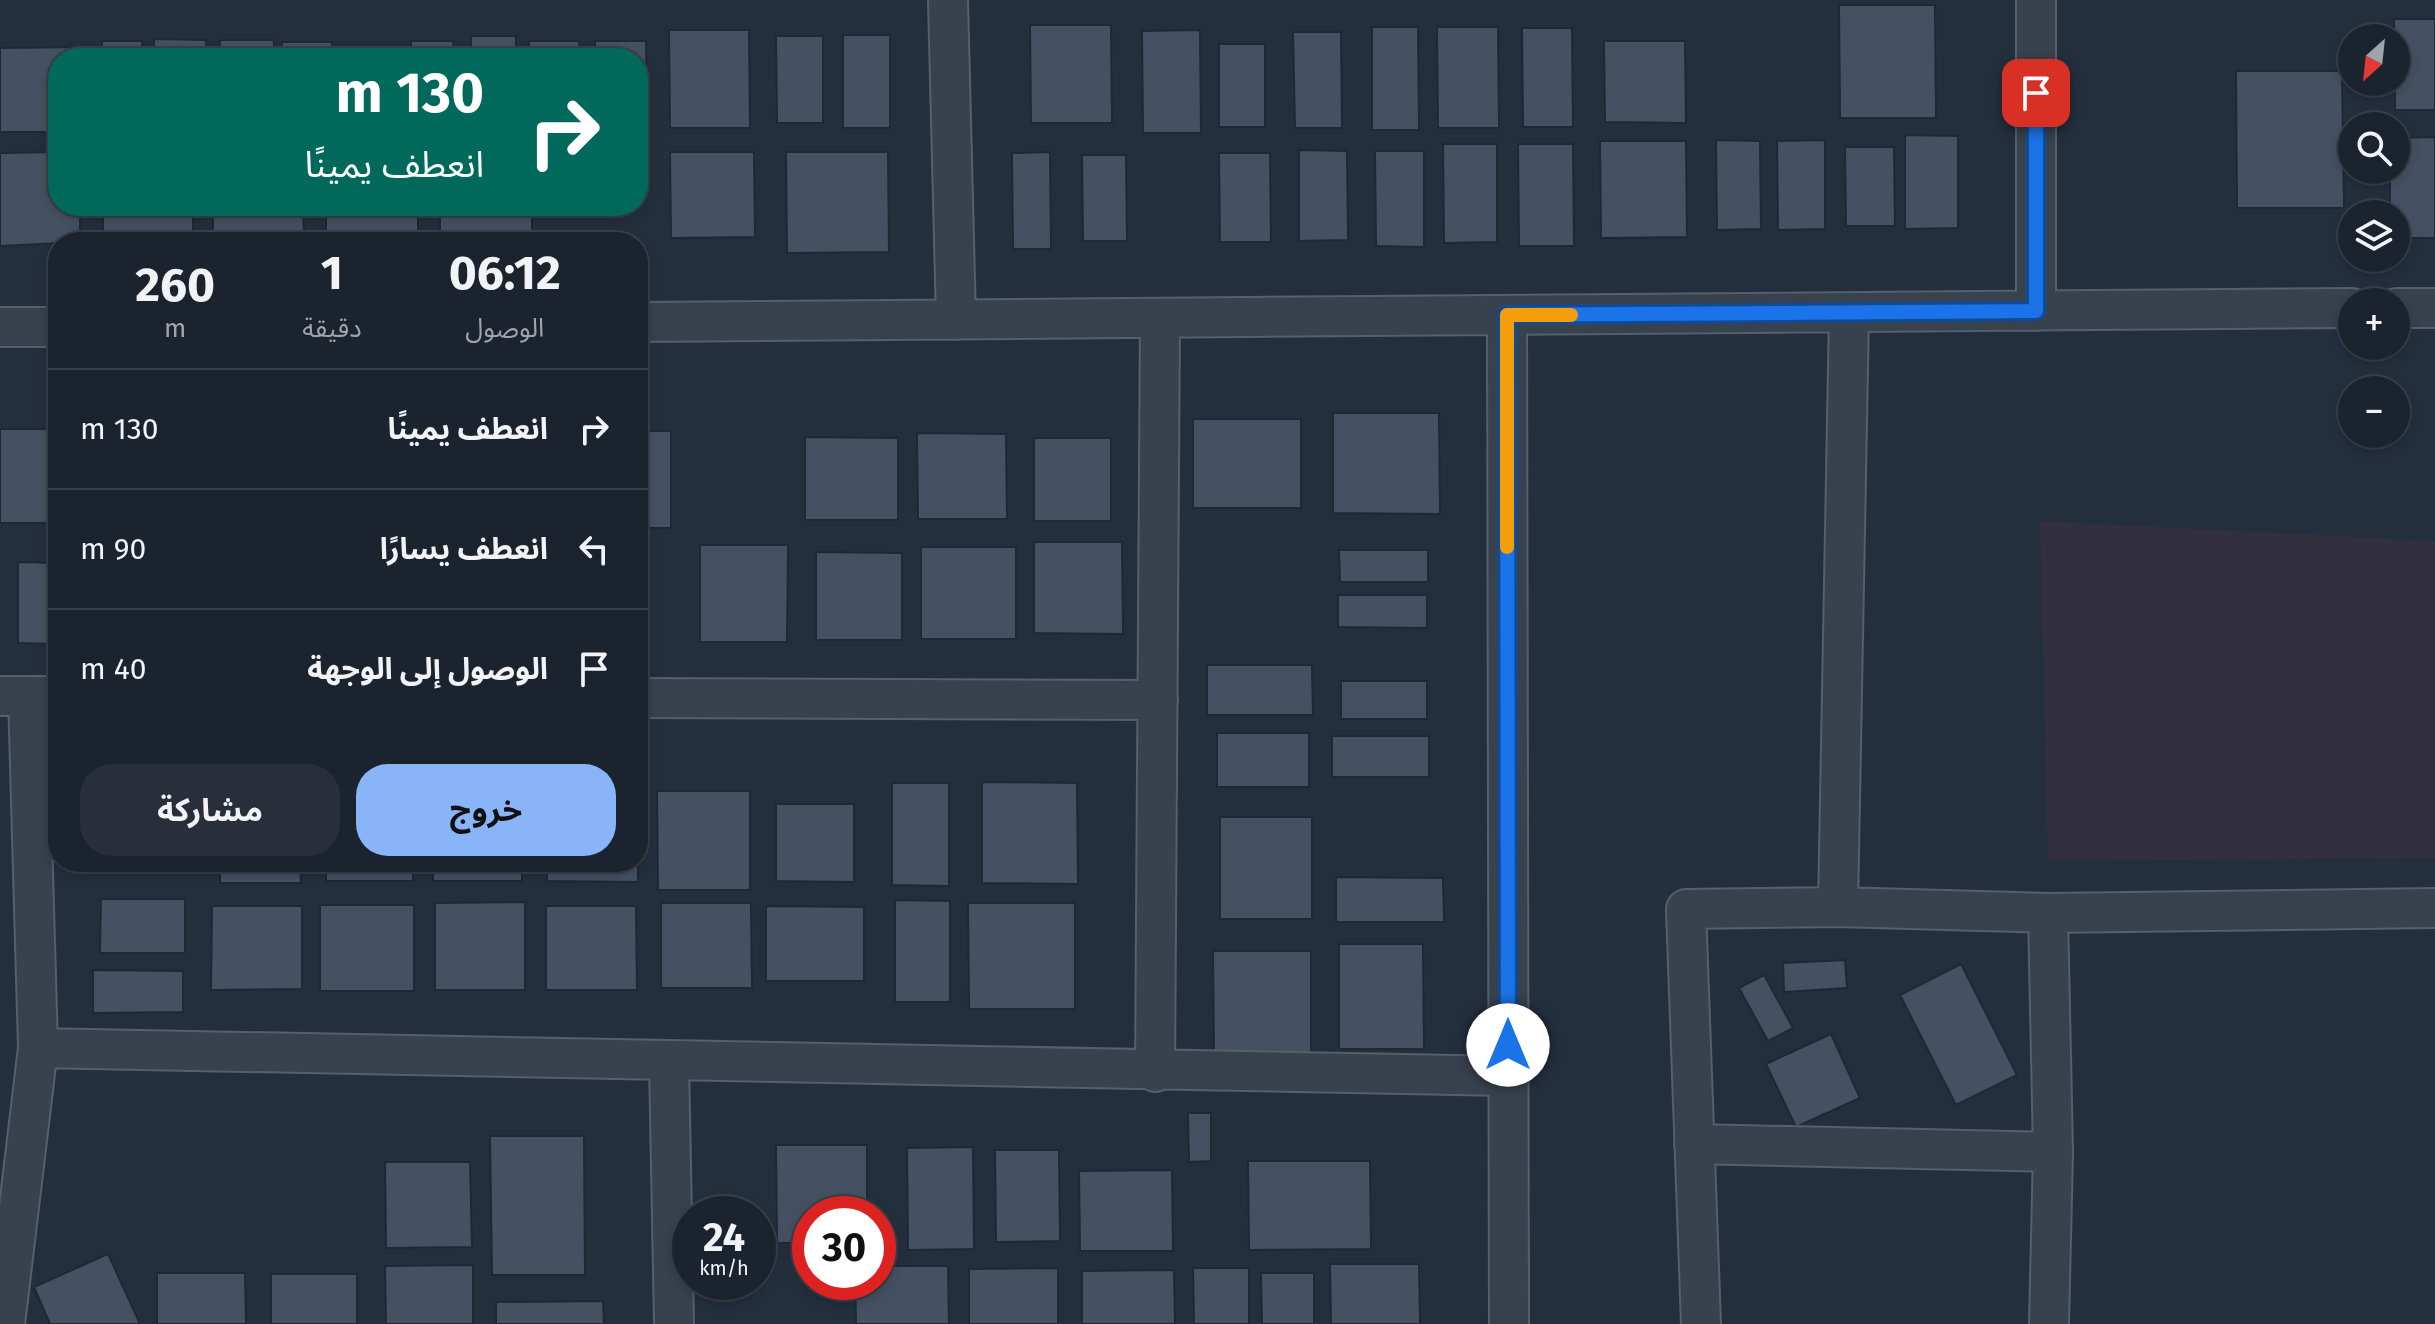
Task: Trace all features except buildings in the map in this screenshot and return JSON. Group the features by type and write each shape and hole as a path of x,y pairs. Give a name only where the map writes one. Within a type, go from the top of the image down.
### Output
{"street":[{"path":"948,0 956,320"},
{"path":"2036,0 2036,311"},
{"path":"648,322 2338,308"},
{"path":"2410,308 2435,308"},
{"path":"1838,907 1849,313"},
{"path":"1507,315 1509,1324"},
{"path":"1155,1072 1160,318"},
{"path":"0,327 48,327"},
{"path":"5,1324 38,1048 29,696"},
{"path":"648,698 1158,700"},
{"path":"1701,1324 1686,909 1838,907 2048,913 2435,908"},
{"path":"2048,913 2053,1152 2049,1324"},
{"path":"38,1048 1155,1072 1508,1076"},
{"path":"669,1062 674,1324"},
{"path":"1694,1144 2053,1152"}],"shaded area":[{"path":"2040,521 2435,541 2435,858 2048,861"}],"slow traffic":[{"path":"1507,547 1507,315 1571,315"}],"route":[{"path":"1508,1045 1507,315 2036,311 2036,93"}]}
